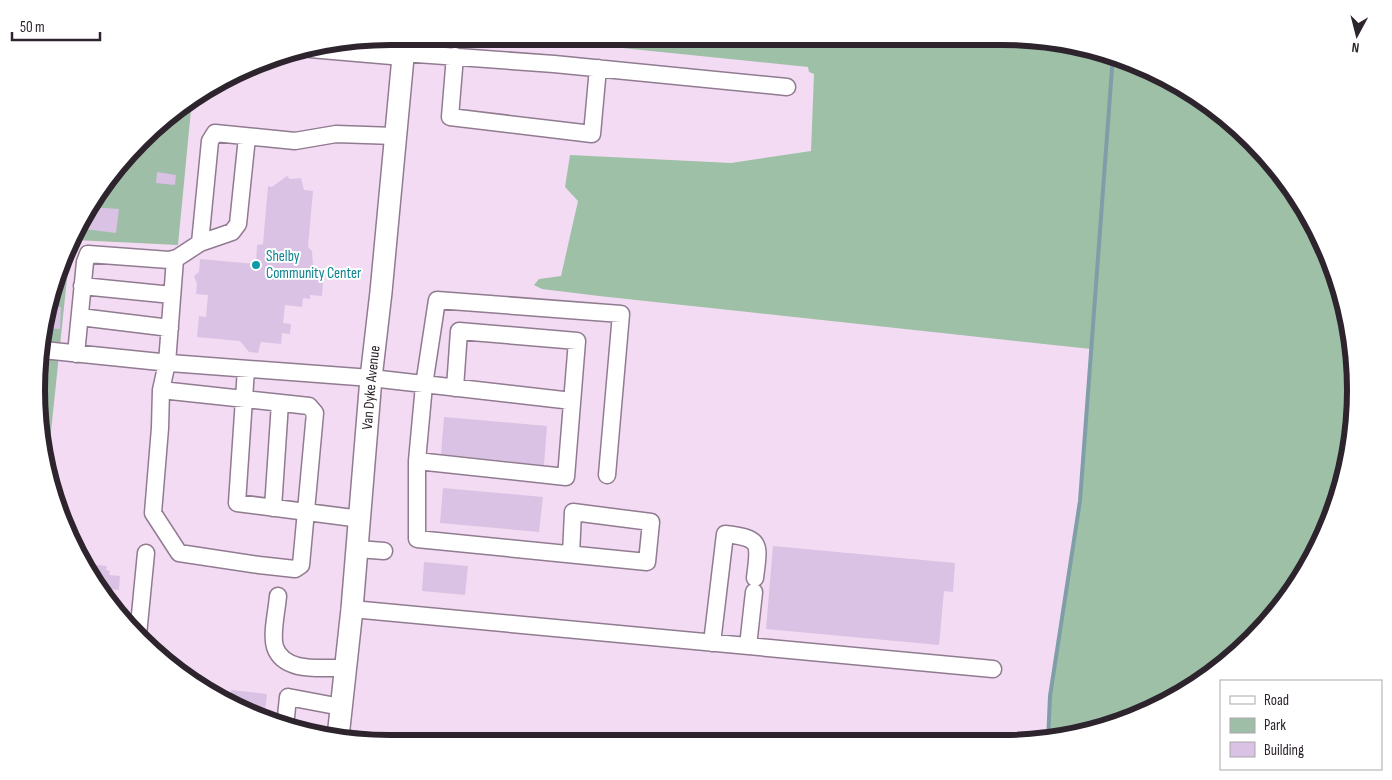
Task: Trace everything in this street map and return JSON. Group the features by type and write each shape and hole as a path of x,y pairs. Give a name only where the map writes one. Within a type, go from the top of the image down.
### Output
{"main road":[{"name":"Van Dyke Avenue","path":"338,731 361,520 372,378 404,49"}],"street":[{"path":"340,49 404,49 455,56 786,87"},
{"path":"455,56 450,117 592,134 598,68"},
{"path":"200,243 210,141 215,133 295,141 336,134 395,136"},
{"path":"76,354 82,286 88,254 169,260 175,259 200,243 232,232 238,224 247,136"},
{"path":"161,390 309,406 315,413 301,565 295,568 259,565 179,553 153,513 161,390 167,362 175,259"},
{"path":"82,286 172,295"},
{"path":"571,554 573,512 651,522 647,562 417,539 417,461 424,385 437,300 621,314 607,475"},
{"path":"80,317 170,328"},
{"path":"417,461 566,477 577,341 459,331 455,388"},
{"path":"47,351 246,369 372,378 572,401"},
{"path":"246,369 237,504 361,520"},
{"path":"272,508 280,403"},
{"path":"712,643 725,534 745,536 752,540 756,544 758,553 748,646"},
{"path":"358,549 384,551"},
{"path":"139,626 146,553"},
{"path":"278,596 274,638 275,647 280,654 293,664 303,667 346,668"},
{"path":"352,609 993,669"},
{"path":"286,717 288,697 340,707"}],"green space":[{"path":"613,45 1002,45 1047,48 1091,57 1134,71 1174,91 1212,116 1246,146 1276,180 1301,218 1329,279 1344,345 1347,390 1346,413 1344,435 1335,479 1329,501 1311,543 1289,582 1276,600 1246,634 1212,664 1174,689 1113,717 1048,732 1050,696 1080,501 1091,349 599,296 542,289 534,285 539,279 561,276 578,201 565,187 570,155 731,163 811,151 814,74 809,72 808,67 612,47"},
{"path":"189,110 191,110 178,245 79,240 91,217 116,180 146,146"},
{"path":"68,265 50,444 45,390 48,345 57,301"}],"building":[{"path":"157,172 176,175 175,185 156,183"},
{"name":"Shelby Community Center","path":"287,176 290,179 301,178 304,190 313,191 308,247 312,251 313,267 324,268 322,296 310,295 310,299 303,298 302,307 285,305 283,323 291,324 290,334 282,333 281,344 261,342 258,353 249,352 240,341 197,337 199,316 206,317 208,295 196,294 197,284 194,276 199,272 200,259 256,264 257,245 263,244 268,186 272,187"},
{"path":"97,207 119,209 116,233 85,229"},
{"path":"56,307 61,307 60,329 51,328"},
{"path":"444,417 547,426 544,465 441,454"},
{"path":"443,488 543,497 539,532 440,523"},
{"path":"773,546 955,563 953,592 944,591 939,645 766,629"},
{"path":"424,562 468,566 465,595 422,591"},
{"path":"96,565 107,566 106,570 110,571 109,575 120,576 119,590 108,589 96,570"},
{"path":"231,690 267,694 265,712 258,709 230,696"}],"waterway":[{"path":"1048,732 1050,696 1080,501 1112,63"}],"place":[{"name":"Shelby Community Center","path":"256,265"}]}
